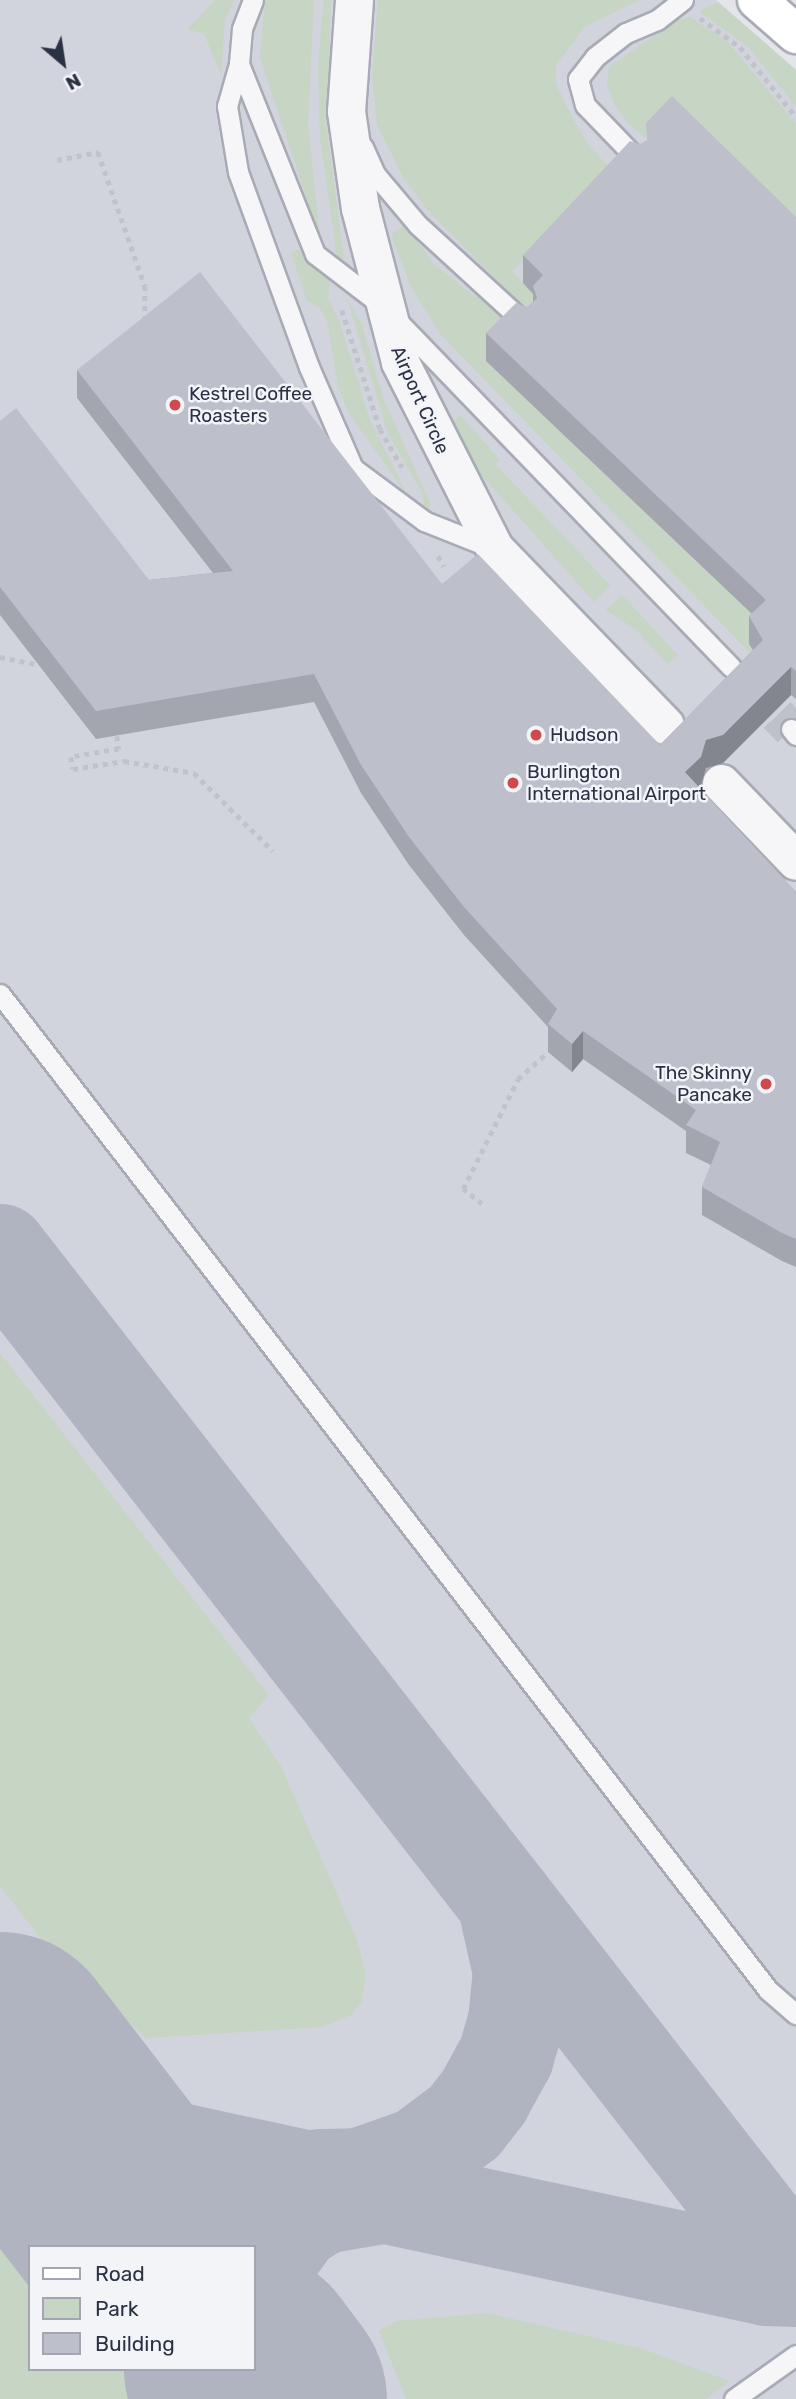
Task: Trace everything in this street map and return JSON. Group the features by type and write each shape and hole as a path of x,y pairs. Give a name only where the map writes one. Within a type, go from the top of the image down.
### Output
{"main road":[{"path":"757,0 796,34"}],"street":[{"name":"Airport Circle","path":"354,0 346,111 360,208 400,362 425,419 495,549 665,725"},
{"path":"721,783 796,861"}],"lane":[{"path":"253,0 242,29 239,64 227,106 238,172 309,367 354,468 424,521 495,549"},
{"path":"638,160 585,105 579,79 595,57 626,33 682,2"},
{"path":"239,64 315,254 384,307 731,667"},
{"path":"346,111 375,174 418,225 525,323"},
{"path":"0,993 761,1981 796,2014"},
{"path":"734,2399 796,2356"}],"path":[{"path":"682,2 740,47 796,117"},
{"path":"57,160 98,152 145,286 145,332"},
{"path":"0,657 37,664"},
{"path":"117,736 119,749 71,757 73,769 124,761 194,773 273,851"},
{"path":"482,1204 463,1189 518,1079 548,1052"}],"shaded area":[{"path":"0,0 716,0 796,70 796,2399 0,2399"}],"green space":[{"path":"215,0 234,0 225,20 221,75 204,34 187,29"},
{"path":"265,0 314,0 308,124 320,239 260,57"},
{"path":"324,0 331,0 327,129 344,260 337,257 320,138 318,61"},
{"path":"378,0 639,0 586,26 556,65 556,84 572,117 589,146 620,178 512,271 533,294 547,279 531,316 426,208 403,177 377,125 372,76"},
{"path":"718,2 796,70 796,106 748,47 699,11"},
{"path":"690,17 727,41 796,124 796,245 653,144 628,124 614,103 607,85 609,67 677,20"},
{"path":"405,225 434,264 470,293 492,301 774,635 759,662 441,335 412,289 391,234"},
{"path":"299,249 330,280 328,299 339,320 370,420 409,498 348,412 338,387 327,320 319,307 307,301 291,253"},
{"path":"347,298 361,322 384,400 431,505 425,509 422,492 388,434"},
{"path":"460,415 500,460 496,465 610,585 594,602 480,473 452,422"},
{"path":"622,595 678,655 668,664 635,629 606,610"},
{"path":"0,1353 269,1695 249,1718 281,1766 357,1940 366,1975 361,2003 351,2015 323,2027 146,2038 49,1949 0,1886"},
{"path":"0,2233 28,2256 28,2371 133,2371 155,2399 0,2399"},
{"path":"487,2313 643,2349 729,2381 706,2399 406,2399 379,2331 396,2321"}],"building":[{"name":"Burlington International Airport","path":"672,96 796,217 796,671 791,667 723,735 706,740 701,757 685,772 796,892 796,1239 702,1187 720,1142 686,1125 696,1110 583,1031 572,1044 548,1024 557,1009 464,907 409,837 361,765 314,674 96,711 0,587 0,421 16,408 149,580 233,571 77,370 200,272 442,584 478,554 660,745 763,640 749,616 766,600 486,333 516,303 528,307 537,298 533,286 543,275 523,255 630,141 640,144 647,140 646,123"}],"taxiway":[{"path":"0,1252 796,2274"},
{"path":"321,2177 360,2176 420,2155 464,2122 484,2096 506,2056 516,2021 521,1972 505,1901"},
{"path":"22,2117 768,2278 796,2279"},
{"path":"256,2302 269,2259 296,2222 323,2206 388,2195"},
{"path":"256,2347 276,2399"}],"runway":[{"path":"0,2052 148,2245"},
{"path":"246,2371 267,2399"}],"tunnel":[{"path":"739,675 791,729"}],"place":[{"name":"Kestrel Coffee Roasters","path":"175,405"},
{"name":"Hudson","path":"536,735"},
{"name":"Burlington International Airport","path":"513,783"},
{"name":"The Skinny Pancake","path":"766,1084"}]}
